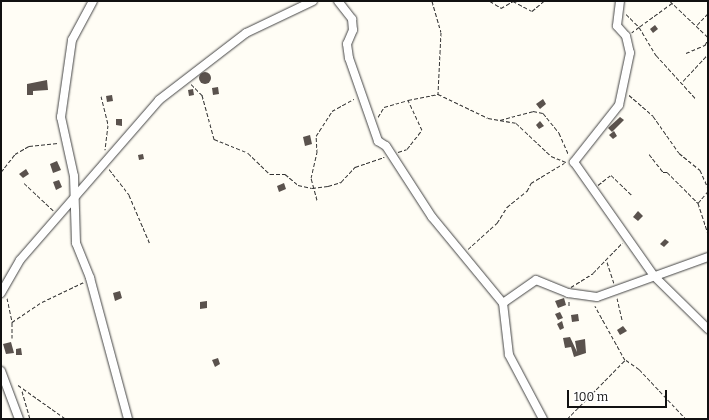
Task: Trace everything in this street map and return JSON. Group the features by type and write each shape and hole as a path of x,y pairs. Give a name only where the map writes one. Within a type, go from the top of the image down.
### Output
{"street":[{"path":"93,1 76,31 67,65 61,117 66,146 74,176 73,198 76,243 91,282 128,419"},
{"path":"2,291 15,267 105,159 140,120 192,72 258,26 313,1"},
{"path":"338,1 353,24 348,48 361,97 372,128 432,217 464,253 503,303 509,355 543,419"},
{"path":"619,4 617,26 626,36 630,53 621,92 614,113 574,162 591,190 654,276 708,329"},
{"path":"503,303 539,279 568,293 597,297 708,257"},
{"path":"1,371 20,419"}],"path":[{"path":"436,1 433,2 441,32 438,94"},
{"path":"490,1 501,8 513,1 532,11 544,1"},
{"path":"670,1 697,25 708,38 705,45 686,53"},
{"path":"626,36 672,3"},
{"path":"619,4 639,27 656,55 683,81 696,99"},
{"path":"697,25 708,13"},
{"path":"683,81 708,54"},
{"path":"187,84 202,95 211,134 217,142 248,153 270,174 285,174 298,185 312,188 341,182 355,167 407,149 422,130 408,100"},
{"path":"621,92 636,98 653,116 679,153 700,170 708,188"},
{"path":"372,128 384,107 438,94 499,120 522,127 551,156 565,162 574,162 559,133 543,113 538,112 499,120"},
{"path":"101,96 108,125 105,159 128,195 150,244"},
{"path":"317,200 312,188 319,129 332,111 349,100 361,97"},
{"path":"1,172 15,154 29,146 45,142 66,146"},
{"path":"649,154 663,172 667,172 698,203 708,233"},
{"path":"464,253 497,223 507,207 527,191 531,183 565,162"},
{"path":"591,190 611,175 632,195"},
{"path":"24,183 58,215"},
{"path":"698,203 708,191"},
{"path":"569,307 568,293 574,282 597,270 626,238"},
{"path":"12,322 77,283 91,282"},
{"path":"2,291 12,322 12,338"},
{"path":"595,306 625,360 639,368 686,419"},
{"path":"567,419 625,360"},
{"path":"18,386 66,419"},
{"path":"22,390 30,419"}],"building":[{"path":"655,25 658,29 653,33 650,29"},
{"path":"205,72 209,74 211,78 209,82 205,84 201,82 199,78 201,74"},
{"path":"47,80 48,90 33,91 33,95 27,95 27,84"},
{"path":"218,87 219,94 213,95 212,88"},
{"path":"193,89 194,95 189,96 188,90"},
{"path":"112,95 113,101 107,102 106,96"},
{"path":"543,99 546,104 540,109 536,104"},
{"path":"620,117 624,120 612,132 608,128"},
{"path":"116,119 122,119 122,126 116,125"},
{"path":"540,121 544,126 539,129 536,125"},
{"path":"614,131 617,136 613,139 609,135"},
{"path":"310,135 312,144 305,146 303,137"},
{"path":"143,154 144,159 139,160 138,155"},
{"path":"57,161 61,170 53,173 50,164"},
{"path":"26,169 29,174 23,178 19,174"},
{"path":"59,180 62,187 56,190 53,182"},
{"path":"284,183 286,189 279,192 277,186"},
{"path":"638,211 643,216 638,221 633,217"},
{"path":"665,239 669,242 664,247 660,244"},
{"path":"120,291 122,298 115,301 113,293"},
{"path":"564,298 566,305 558,308 555,301"},
{"path":"207,301 207,308 200,309 200,302"},
{"path":"560,312 563,318 558,320 555,314"},
{"path":"578,314 579,321 572,322 571,315"},
{"path":"562,321 564,328 560,330 557,324"},
{"path":"623,326 627,331 620,335 617,330"},
{"path":"570,337 577,352 575,341 585,339 586,353 574,357 571,347 565,348 563,338"},
{"path":"11,342 14,353 6,354 3,344"},
{"path":"21,348 22,355 16,355 16,349"},
{"path":"218,358 220,364 215,367 212,360"}]}
